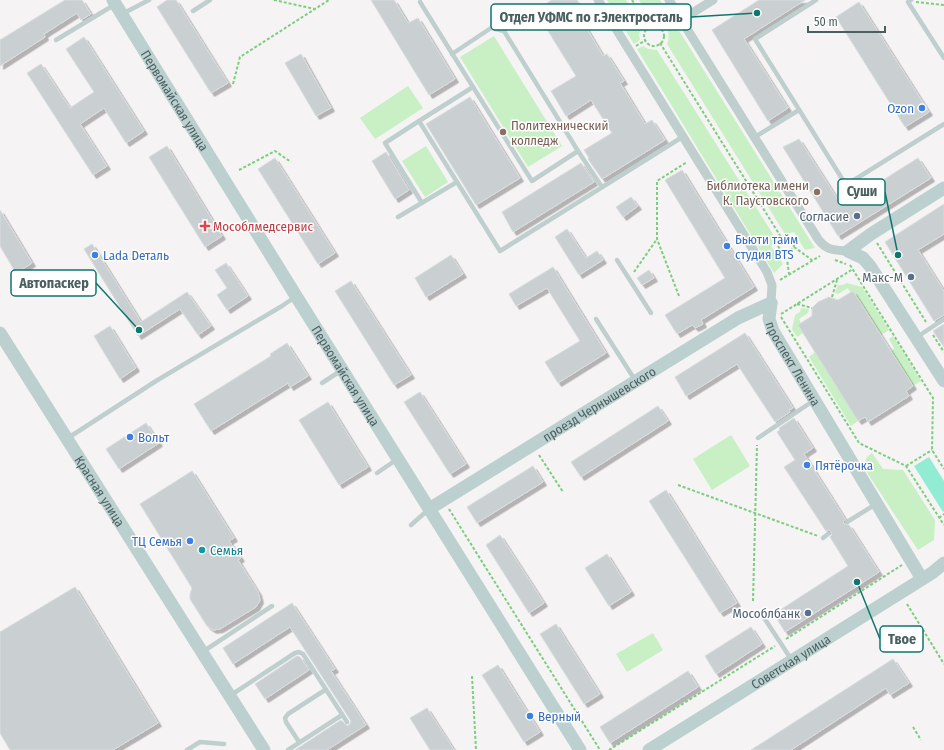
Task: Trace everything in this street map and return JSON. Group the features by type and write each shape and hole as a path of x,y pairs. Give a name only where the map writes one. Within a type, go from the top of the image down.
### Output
{"street":[{"name":"проспект Ленина","path":"598,0 684,136 767,272 772,284 769,319 773,331 877,504 933,574"},
{"path":"669,0 823,246 830,249 848,251 863,258 870,266 944,381"},
{"path":"681,20 713,0"},
{"name":"Первомайская улица","path":"117,6 342,370 580,750"},
{"path":"848,251 871,234 944,188"},
{"name":"проезд Чернышевского","path":"429,509 738,318 771,303"},
{"name":"Красная улица","path":"0,332 264,750"},
{"name":"Советская улица","path":"649,750 933,574 944,563"}],"lane":[{"path":"56,40 117,6 148,0"},
{"path":"193,10 210,0"},
{"path":"816,0 755,39 846,185 944,124"},
{"path":"909,1 944,58"},
{"path":"420,2 532,181 578,151"},
{"path":"508,7 504,31 602,187"},
{"path":"452,54 491,28 504,31"},
{"path":"422,202 385,143 473,87"},
{"path":"755,137 799,110"},
{"path":"419,121 500,251 684,136"},
{"path":"398,217 457,182"},
{"path":"618,260 652,313"},
{"path":"68,438 156,381 282,306 296,296"},
{"path":"916,337 944,319"},
{"path":"596,320 636,382"},
{"path":"322,384 342,370"},
{"path":"758,438 815,400"},
{"path":"377,473 398,459"},
{"path":"847,522 877,504"},
{"path":"411,525 429,509"},
{"path":"822,538 828,534"},
{"path":"202,652 272,606"},
{"path":"761,613 792,660"},
{"path":"230,696 295,653 299,652 302,654 347,722"},
{"path":"299,742 285,718 288,714 325,690"},
{"path":"288,750 342,715"},
{"path":"187,750 200,742 224,744"}],"path":[{"path":"274,0 315,9"},
{"path":"233,84 240,57 329,0"},
{"path":"632,0 649,27"},
{"path":"909,1 944,5"},
{"path":"660,44 664,36 662,29 663,14"},
{"path":"660,44 653,45 647,42 644,34 649,27 657,26 662,29"},
{"path":"660,44 781,237"},
{"path":"239,170 275,151 291,162"},
{"path":"679,296 657,239 657,181 686,162"},
{"path":"785,235 792,238 794,241 794,247 792,250 786,252 778,246 778,240 785,235"},
{"path":"629,279 657,239"},
{"path":"877,243 944,352"},
{"path":"794,247 812,260"},
{"path":"786,252 789,274"},
{"path":"779,280 820,256"},
{"path":"944,469 932,450 933,398 853,269 780,315 860,443 906,466 944,525"},
{"path":"832,297 838,279"},
{"path":"797,304 812,308"},
{"path":"753,601 758,438"},
{"path":"906,466 932,450"},
{"path":"538,453 563,492"},
{"path":"678,485 822,538"},
{"path":"449,509 600,750"},
{"path":"939,518 944,514"},
{"path":"609,750 892,571"},
{"path":"907,604 944,664"},
{"path":"472,676 476,750"},
{"path":"913,727 921,740"}],"shaded area":[{"path":"607,0 626,0 643,26 639,34 640,40 634,44"},
{"path":"639,0 660,0 666,10 662,13 661,22 652,21"},
{"path":"668,13 815,248 805,250 794,232 785,234 667,44 668,34 664,24 664,15"},
{"path":"494,36 562,146 528,167 460,57"},
{"path":"643,46 648,49 657,50 776,239 771,246 783,264 774,273 637,49"},
{"path":"408,86 423,108 375,139 360,118"},
{"path":"426,146 448,182 425,197 402,161"},
{"path":"847,283 862,287 889,330 881,335 853,291 850,292 848,288 838,294 835,293 838,285"},
{"path":"801,308 809,309 808,313 799,319 801,323 798,325 803,333 797,337 792,329 795,315 800,312"},
{"path":"893,336 921,381 913,386 891,351 894,348 889,339"},
{"path":"815,352 858,421 851,426 809,357"},
{"path":"731,435 750,466 712,490 693,459"},
{"path":"872,453 883,469 903,470 935,520 934,540 918,550 866,471 865,460"},
{"path":"929,457 944,481 943,512 914,466"},
{"path":"653,633 663,650 627,672 616,654"}],"building":[{"path":"65,0 82,0 91,14 81,20 77,13 44,34 45,37 0,66 0,40"},
{"path":"167,0 176,0 228,83 211,93 157,7"},
{"path":"371,0 394,0 408,23 418,18 455,79 429,95"},
{"path":"552,0 577,0 583,10 578,14 603,56 607,54 624,81 620,83 645,124 652,120 665,140 602,179 588,159 589,158 584,150 612,133 591,100 566,116 551,91 576,76 535,10"},
{"path":"759,0 805,0 744,39 788,108 768,121 712,30"},
{"path":"859,2 929,112 905,127 836,17"},
{"path":"84,37 144,131 126,143 104,108 80,124 107,166 93,175 27,73 41,64 70,108 94,92 66,49"},
{"path":"301,54 331,108 316,116 285,63"},
{"path":"470,97 520,178 476,205 426,124"},
{"path":"799,139 842,206 918,158 931,178 838,236 783,147"},
{"path":"167,146 222,236 205,247 149,157"},
{"path":"386,152 409,190 395,199 372,161"},
{"path":"275,158 335,253 318,264 258,169"},
{"path":"581,163 594,182 513,232 502,212"},
{"path":"682,170 754,287 701,320 703,324 695,328 692,325 677,334 665,315 725,278 665,180"},
{"path":"631,197 638,206 623,217 616,207"},
{"path":"944,204 944,234 918,250 944,291 944,315 934,321 885,242"},
{"path":"0,210 32,263 16,273 0,246"},
{"path":"567,229 586,258 597,251 603,260 579,275 555,237"},
{"path":"92,244 141,322 187,292 211,326 198,335 180,309 138,336 84,249"},
{"path":"451,255 463,274 426,297 415,278"},
{"path":"226,263 248,296 227,310 217,295 227,288 215,270"},
{"path":"553,267 606,353 558,383 545,362 580,341 547,288 516,306 509,294"},
{"path":"649,270 654,278 642,285 637,278"},
{"path":"351,281 411,375 394,385 335,291"},
{"path":"853,291 913,386 906,391 909,396 868,422 865,417 858,421 798,325 812,316 812,308 818,302 829,297 838,300"},
{"path":"944,324 944,347 933,331"},
{"path":"110,326 136,368 120,379 94,336"},
{"path":"745,333 793,408 789,410 790,412 775,422 737,364 686,396 675,377"},
{"path":"287,343 308,376 290,387 288,383 211,431 194,404 271,356 270,354"},
{"path":"420,392 466,464 450,474 404,402"},
{"path":"328,402 368,467 339,485 299,420"},
{"path":"658,406 668,421 581,477 571,462"},
{"path":"794,418 813,448 804,454 845,519 843,522 844,524 849,525 879,572 785,632 774,614 848,566 830,537 832,535 831,532 829,530 826,531 784,467 795,460 777,432 780,430 779,428"},
{"path":"146,423 159,443 119,469 106,449"},
{"path":"533,466 543,482 477,523 467,507"},
{"name":"Семья","path":"192,471 234,538 229,541 241,558 238,560 258,592 260,600 256,607 220,629 213,630 207,626 190,599 192,588 140,504"},
{"path":"666,490 737,603 720,613 649,501"},
{"path":"500,535 544,603 529,613 486,545"},
{"path":"607,554 631,592 609,606 585,568"},
{"path":"75,587 158,723 113,750 10,750 0,733 0,632"},
{"path":"292,603 335,669 331,671 366,725 327,750 295,750 341,720 347,726 351,721 290,627 233,664 223,648"},
{"path":"556,624 600,694 584,704 540,634"},
{"path":"751,627 762,644 716,674 705,656"},
{"path":"297,656 300,657 309,670 265,699 255,684"},
{"path":"893,659 909,683 890,695 886,688 791,750 751,750"},
{"path":"498,665 540,732 524,742 482,675"},
{"path":"688,671 698,687 610,743 600,727"},
{"path":"427,708 454,750 430,750 410,718"}],"place":[{"name":"Отдел УФМС по г.Электросталь","path":"757,13"},
{"name":"Ozon","path":"922,108"},
{"name":"Политехнический колледж","path":"503,132"},
{"name":"Библиотека имени К. Паустовского","path":"817,192"},
{"name":"Согласие","path":"857,216"},
{"name":"Мособлмедсервис","path":"205,226"},
{"name":"Бьюти тайм студия BTS","path":"727,246"},
{"name":"Lada Dеталь","path":"95,255"},
{"name":"Суши","path":"898,255"},
{"name":"Макс-М","path":"911,277"},
{"name":"Автопаскер","path":"139,330"},
{"name":"Вольт","path":"130,437"},
{"name":"Пятёрочка","path":"807,465"},
{"name":"ТЦ Семья","path":"190,541"},
{"name":"Семья","path":"202,550"},
{"name":"Твое","path":"857,582"},
{"name":"Мособлбанк","path":"808,613"},
{"name":"Верный","path":"530,716"}]}
